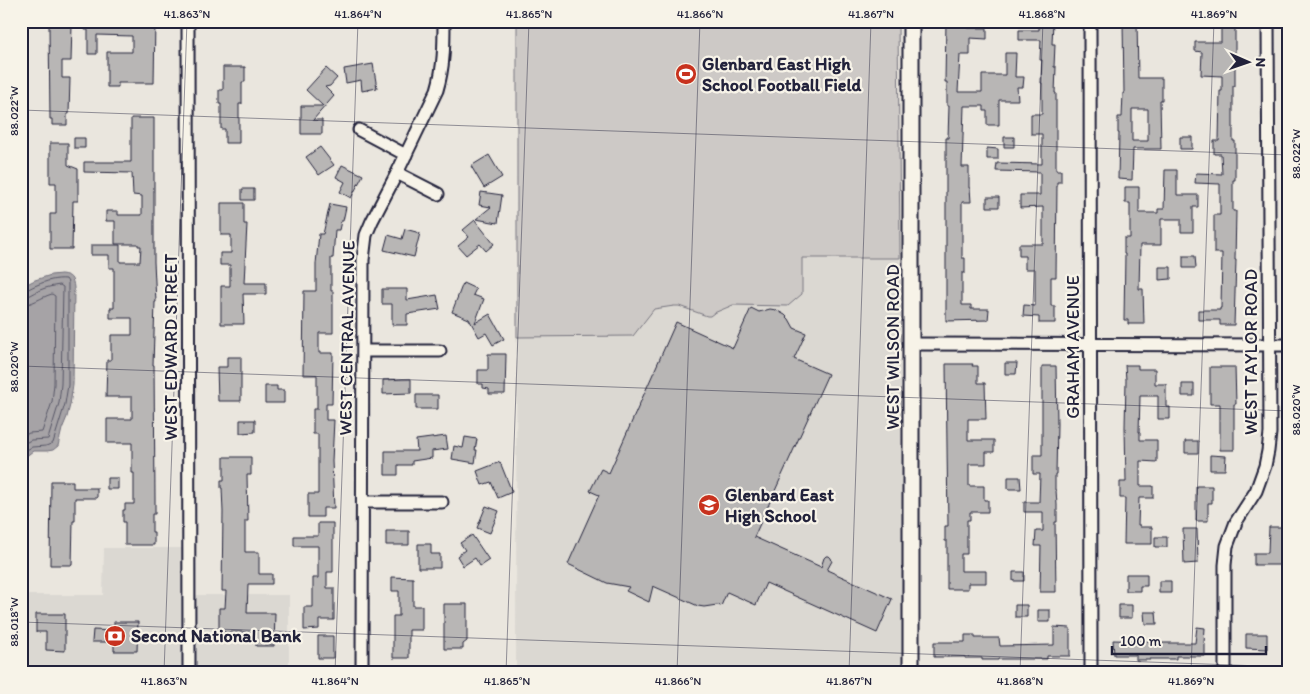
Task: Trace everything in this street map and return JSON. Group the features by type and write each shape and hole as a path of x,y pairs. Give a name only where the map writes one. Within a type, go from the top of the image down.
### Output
{"street":[{"name":"WEST EDWARD STREET","path":"188,21 189,673"},
{"name":"WEST CENTRAL AVENUE","path":"362,673 364,245 372,221 434,98 441,77 444,52 444,21"},
{"name":"WEST WILSON ROAD","path":"911,21 911,673"},
{"name":"GRAHAM AVENUE","path":"1090,21 1091,673"},
{"name":"WEST TAYLOR ROAD","path":"1225,673 1225,556 1236,522 1256,491 1268,451 1270,434 1268,21"},
{"path":"359,130 406,155"},
{"path":"397,173 438,194"},
{"path":"912,344 1289,345"},
{"path":"363,351 440,350"},
{"path":"363,502 442,502"}],"shaded area":[{"name":"Glenbard East High School","path":"517,21 898,21 903,673 516,673"},
{"path":"517,21 898,21 900,258 802,258 802,294 788,306 733,305 707,316 674,306 654,309 633,336 517,337"},
{"path":"104,548 194,548 194,595 289,595 289,673 21,673 21,595 103,595"}],"water":[{"path":"61,274 71,278 74,288 73,385 70,405 58,446 53,450 33,451 21,460 21,287 35,280"}],"building":[{"path":"85,21 96,21 96,25 132,25 132,21 155,21 154,83 118,83 118,87 107,87 107,52 132,52 132,36 97,35 97,54 88,54 88,30 85,30"},
{"path":"946,21 968,21 968,28 987,28 987,39 970,38 970,55 960,55 958,92 982,92 982,75 1005,75 1005,53 1016,53 1015,77 1024,77 1023,87 1017,87 1018,100 999,100 999,125 987,125 987,111 984,111 984,106 964,106 962,167 969,167 971,202 962,202 962,258 965,258 965,273 962,273 962,305 971,305 971,309 989,309 988,320 946,321 946,138 948,138 949,106 947,106 947,82 945,82"},
{"path":"1039,21 1053,21 1052,44 1055,44 1056,170 1061,170 1061,182 1057,182 1056,277 1051,277 1051,306 1055,306 1055,323 1039,323 1039,317 1023,316 1024,305 1035,306 1035,269 1025,269 1025,256 1019,256 1019,244 1043,244 1043,207 1020,208 1020,195 1040,195 1040,172 996,171 997,163 1042,164 1042,134 1031,134 1031,114 1042,114 1041,40 1019,40 1019,30 1039,30"},
{"path":"1123,21 1137,21 1138,78 1162,78 1162,100 1160,100 1161,149 1133,149 1132,180 1118,179 1118,117 1122,117 1124,93","holes":["1132,109 1148,109 1148,141 1132,141"]},
{"path":"1221,21 1235,21 1233,141 1235,141 1235,180 1233,180 1233,211 1236,211 1236,260 1234,325 1220,325 1220,320 1198,320 1198,310 1220,310 1221,308 1222,253 1214,253 1214,215 1220,215 1220,184 1195,183 1196,173 1222,174 1221,154 1214,154 1214,141 1219,141 1222,76 1201,75 1202,52 1195,51 1195,42 1221,42"},
{"path":"49,25 72,25 71,61 62,61 62,78 70,78 67,125 52,125 52,119 50,119"},
{"path":"373,64 377,88 362,91 361,80 346,83 344,69"},
{"path":"223,67 245,67 245,82 242,82 242,104 239,104 239,143 225,143 225,129 221,129 219,90 223,90"},
{"path":"326,68 337,78 330,86 325,87 334,96 313,120 322,120 322,134 301,134 301,106 323,106 306,90"},
{"path":"131,118 154,118 154,262 156,302 153,365 155,514 152,514 152,532 154,532 154,545 125,545 123,510 125,510 125,504 134,504 132,443 107,443 107,419 132,419 132,397 106,397 107,360 111,360 111,335 132,335 132,318 110,318 110,308 114,308 114,268 109,268 109,255 91,255 91,245 120,245 120,262 140,262 141,246 138,246 138,244 115,244 115,221 106,221 106,211 118,211 118,215 142,215 142,196 133,195 132,173 84,172 84,162 131,162"},
{"path":"1004,137 1014,137 1014,147 1004,147"},
{"path":"1180,137 1192,137 1192,149 1180,149"},
{"path":"74,138 85,138 85,148 74,148"},
{"path":"50,143 68,143 68,165 78,169 78,201 73,201 72,249 50,249 50,214 56,214 56,183 50,183"},
{"path":"320,147 334,165 319,175 306,157"},
{"path":"987,148 998,149 998,159 987,159"},
{"path":"489,155 502,177 484,188 471,166"},
{"path":"342,165 363,175 351,198 340,192 345,182 336,177"},
{"path":"1165,170 1177,170 1177,195 1198,195 1198,207 1193,207 1193,232 1181,232 1181,219 1161,219 1161,245 1140,245 1139,289 1143,289 1144,324 1128,324 1128,320 1124,320 1124,238 1130,238 1130,203 1125,203 1125,187 1139,187 1139,213 1158,213 1158,209 1164,209"},
{"path":"242,189 254,189 254,200 242,200"},
{"path":"481,192 502,195 498,223 476,219 491,207 479,205"},
{"path":"987,197 999,197 999,207 987,207"},
{"path":"221,203 244,203 244,224 247,224 244,283 266,283 266,294 243,294 244,324 221,324 221,286 230,286 230,265 220,265 220,253 231,253 231,235 221,235"},
{"path":"330,204 346,207 339,230 335,230 333,258 331,258 333,333 319,333 319,353 333,353 332,404 326,404 326,420 334,420 332,461 334,508 323,508 323,517 308,517 308,494 318,494 318,434 313,434 313,409 317,409 317,375 303,375 304,291 316,291 319,234 323,234"},
{"path":"475,220 494,244 486,251 480,244 466,255 458,246 469,237 463,230"},
{"path":"405,229 420,233 414,257 384,250 388,235 402,239"},
{"path":"1183,256 1195,256 1196,268 1183,268"},
{"path":"1159,267 1171,267 1171,279 1159,280"},
{"path":"463,283 476,289 473,295 484,299 475,323 490,314 504,339 493,345 486,333 479,337 469,319 452,312"},
{"path":"382,289 407,289 407,300 437,295 440,309 407,314 407,325 392,325 392,304 382,304"},
{"name":"Glenbard East High School","path":"751,308 759,312 770,309 776,310 789,319 794,328 806,333 794,359 828,374 754,537 821,567 824,558 829,556 832,561 827,570 892,599 877,633 766,583 756,605 727,592 721,606 698,606 653,586 649,602 626,591 629,587 607,583 568,564 599,495 590,491 601,469 609,473 676,322 733,348"},
{"path":"488,354 506,354 505,394 489,394 489,389 483,388 483,384 478,384 478,370 488,370"},
{"path":"227,357 241,357 241,401 218,401 217,367 227,367"},
{"path":"1005,363 1017,363 1016,374 1005,374"},
{"path":"946,364 973,364 972,366 978,366 978,383 985,383 986,419 968,419 968,440 994,440 994,452 986,452 986,464 969,464 969,486 984,486 984,500 988,500 988,512 970,512 970,520 967,520 967,554 961,554 961,571 986,571 986,583 968,583 968,589 947,589 947,541 945,541 945,526 948,526"},
{"path":"1125,365 1138,365 1138,369 1155,369 1155,384 1166,384 1166,407 1170,407 1170,419 1158,419 1158,396 1140,396 1140,440 1157,440 1157,462 1140,461 1140,486 1153,486 1153,498 1139,498 1138,525 1140,527 1152,527 1152,544 1124,544 1125,498 1120,498 1120,482 1126,482"},
{"path":"1042,366 1056,366 1056,592 1040,592 1041,546 1035,546 1036,531 1043,531 1043,512 1024,512 1024,502 1039,502 1040,474 1033,474 1033,455 1042,455"},
{"path":"1210,367 1235,367 1234,450 1220,450 1220,404 1210,404"},
{"path":"411,379 411,393 383,394 383,380"},
{"path":"1182,384 1194,384 1194,396 1182,396"},
{"path":"265,386 277,386 277,390 284,390 284,403 265,403"},
{"path":"416,395 438,395 438,409 416,409"},
{"path":"240,420 255,420 255,432 240,433"},
{"path":"446,436 448,449 432,451 432,458 412,461 412,465 398,465 398,475 385,475 385,451 417,451 416,440"},
{"path":"465,437 477,439 475,463 452,459 454,446 463,448"},
{"path":"1185,441 1198,441 1198,453 1185,453"},
{"path":"1210,455 1226,456 1225,470 1210,470"},
{"path":"224,457 251,457 251,475 247,475 248,521 245,521 245,552 259,552 259,574 272,574 272,584 248,584 247,613 275,613 274,646 256,646 255,632 219,632 219,608 225,608 226,591 222,591 223,512 221,480 224,480"},
{"path":"500,462 512,492 498,498 491,482 482,485 477,471"},
{"path":"1008,477 1020,477 1021,489 1008,489"},
{"path":"107,478 118,478 118,489 107,489"},
{"path":"51,481 73,481 73,488 97,488 97,498 75,498 72,565 50,565"},
{"path":"1196,486 1212,486 1212,503 1208,503 1208,521 1196,521"},
{"path":"486,506 499,511 490,533 477,528"},
{"path":"318,523 333,523 333,572 327,572 327,588 334,588 334,620 319,620 319,629 304,630 304,607 313,607 313,578 318,578 318,546 294,546 294,536 318,536"},
{"path":"1269,527 1283,527 1283,549 1286,549 1285,565 1254,565 1254,553 1268,553"},
{"path":"1183,529 1197,529 1198,563 1184,564"},
{"path":"386,531 409,531 409,545 386,545"},
{"path":"472,535 489,560 480,566 475,558 463,566 457,556 465,550 460,543"},
{"path":"1155,537 1167,537 1167,547 1155,547"},
{"path":"418,544 431,544 431,554 440,554 440,568 418,568"},
{"path":"1013,572 1024,572 1024,581 1013,581"},
{"path":"1126,574 1147,574 1147,586 1140,586 1140,591 1126,591"},
{"path":"392,577 413,578 413,606 422,606 422,630 409,630 409,658 393,658 393,616 399,616 399,591 392,591"},
{"path":"1159,581 1171,581 1171,593 1159,593"},
{"path":"444,604 467,604 467,641 463,644 463,649 444,649"},
{"path":"1015,605 1027,605 1027,617 1015,617"},
{"path":"1119,605 1132,605 1132,618 1119,618"},
{"path":"1038,610 1050,610 1050,622 1038,622"},
{"path":"1144,612 1156,612 1157,624 1145,624"},
{"path":"36,614 65,614 65,651 46,650 46,632 36,632"},
{"name":"Second National Bank","path":"114,622 138,622 137,651 114,651 114,642 92,642 93,630 114,631"},
{"path":"1054,627 1070,628 1070,656 1047,656 1047,659 998,660 934,657 934,642 965,642 965,635 975,635 975,638 999,638 1000,646 1054,645"},
{"path":"1197,627 1205,628 1205,656 1176,656 1176,659 1136,660 1136,655 1114,655 1113,640 1150,641 1150,643 1195,643"},
{"path":"1246,634 1267,634 1267,649 1246,648"},
{"path":"318,636 333,636 333,658 318,658"}],"place":[{"name":"Glenbard East High School Football Field","path":"686,74"},
{"name":"Glenbard East High School","path":"709,505"},
{"name":"Second National Bank","path":"115,636"}]}
